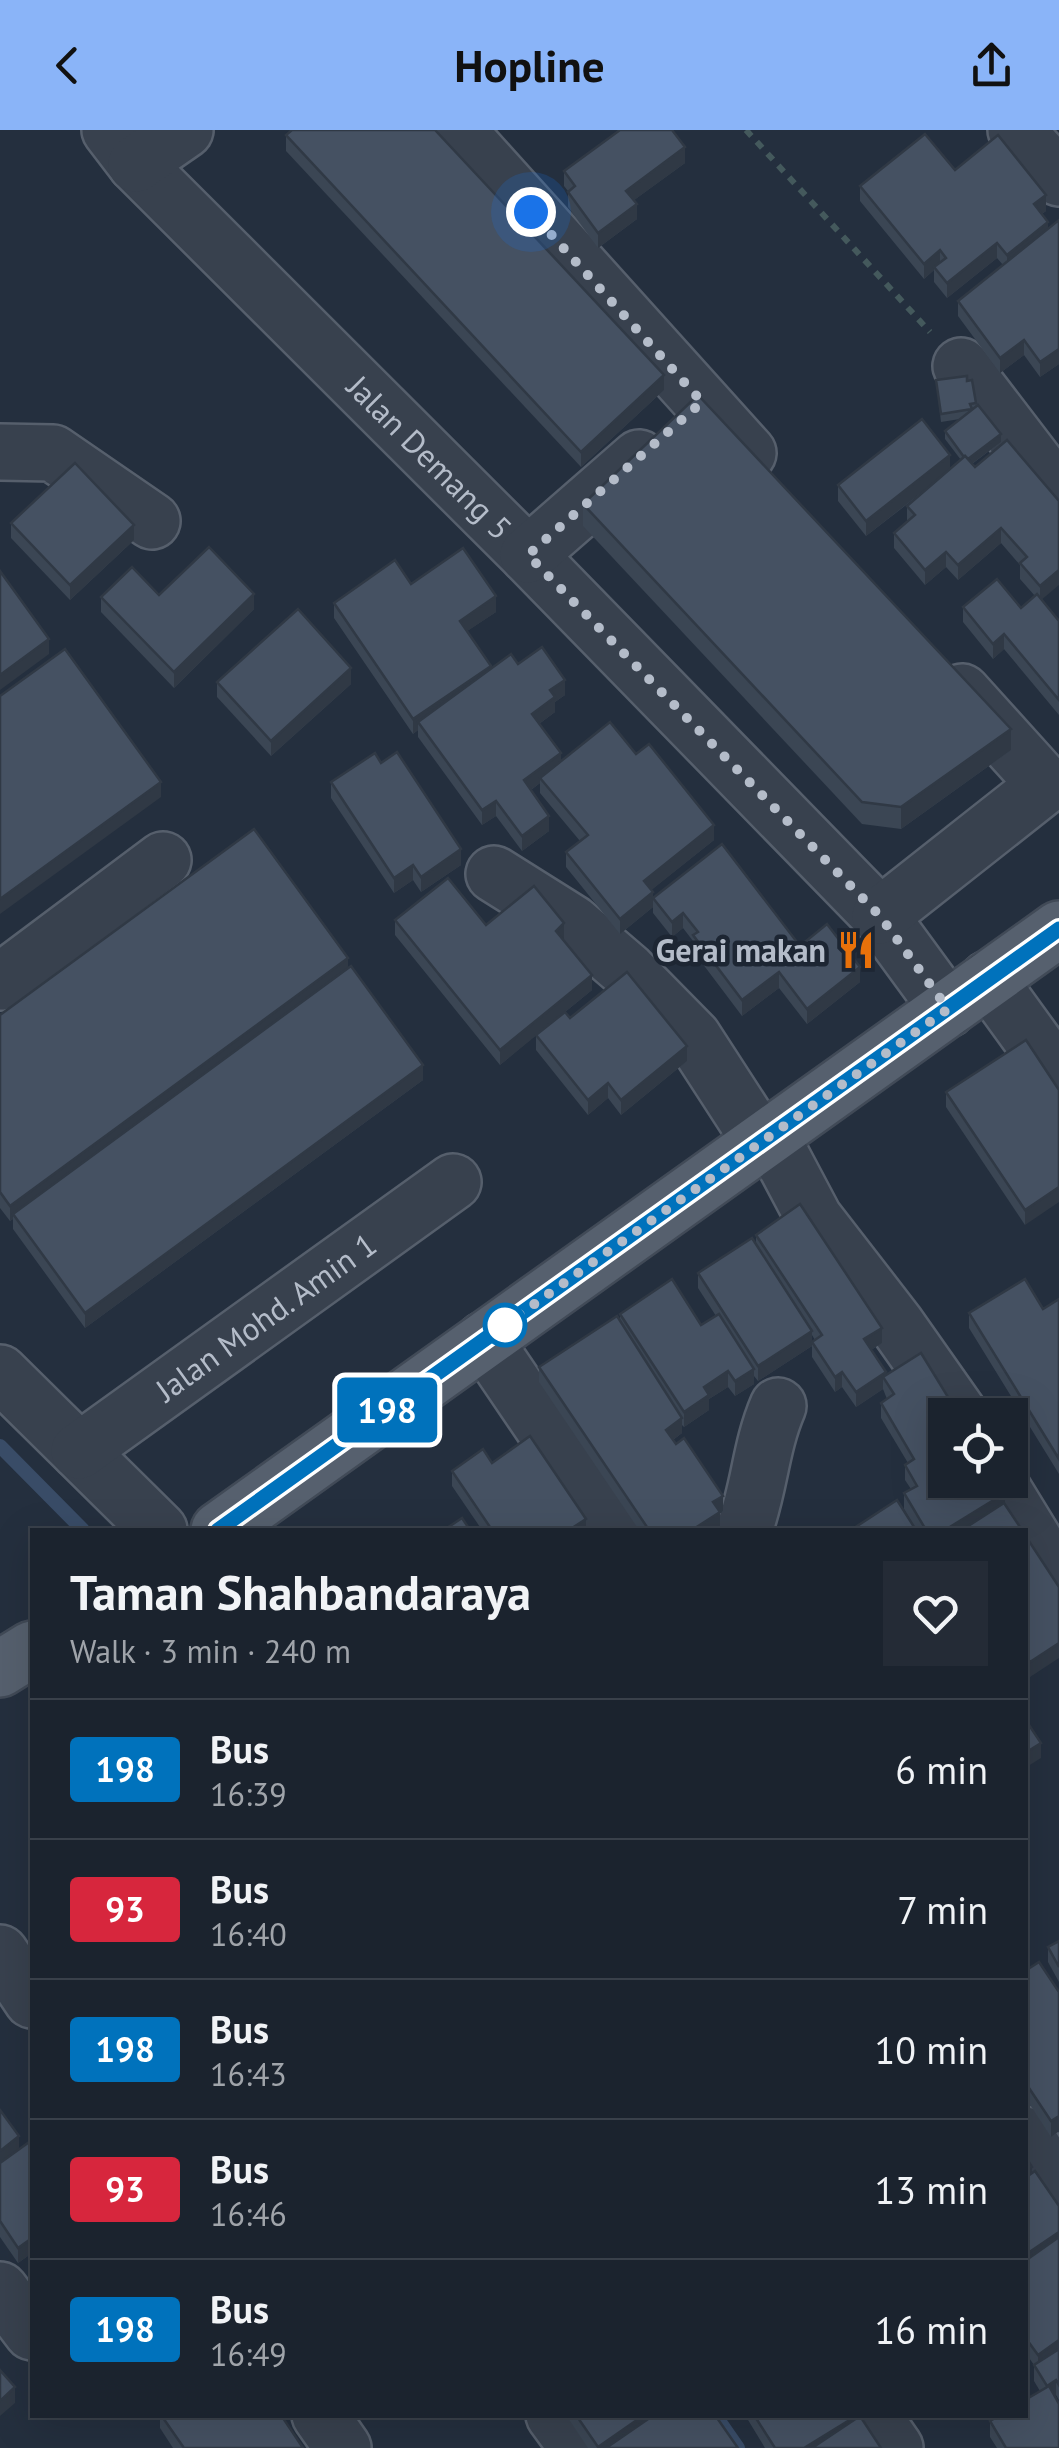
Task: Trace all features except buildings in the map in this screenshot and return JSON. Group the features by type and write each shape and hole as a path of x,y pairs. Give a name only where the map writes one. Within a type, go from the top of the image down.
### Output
{"main road":[{"path":"235,1525 484,1340 1059,929"}],"street":[{"path":"123,147 185,130"},
{"path":"457,130 780,490"},
{"path":"1016,130 1059,178"},
{"name":"Jalan Demang 5","path":"123,147 880,916 1059,1077"},
{"path":"961,366 1059,494"},
{"path":"528,555 702,402"},
{"path":"0,452 53,453 152,520"},
{"path":"880,916 1046,784 934,661"},
{"path":"0,982 163,860"},
{"path":"494,874 572,924 641,984 693,1037 766,1139 814,1218 948,1398"},
{"name":"Jalan Mohd. Amin 1","path":"80,1451 453,1182"},
{"path":"484,1340 612,1528"},
{"path":"0,1373 158,1528"},
{"path":"745,1528 753,1508 765,1436 778,1406"},
{"path":"1009,1498 1027,1528"},
{"path":"1028,1530 1059,1581"},
{"path":"0,1954 30,1997"},
{"path":"1028,2140 1059,2189"},
{"path":"0,2290 30,2329"},
{"path":"322,2418 343,2448"},
{"path":"556,2418 578,2448"},
{"path":"874,2418 895,2448"}],"path":[{"path":"746,130 961,366"}],"waterway":[{"path":"0,1446 81,1528"},
{"path":"717,2418 738,2448"}],"bus line":[{"name":"198","path":"221,1528 1059,929"}],"place":[{"name":"Gerai makan","path":"856,950"}],"route":[{"path":"505,1325 948,1009 880,916 528,555 702,402 531,212"}]}
